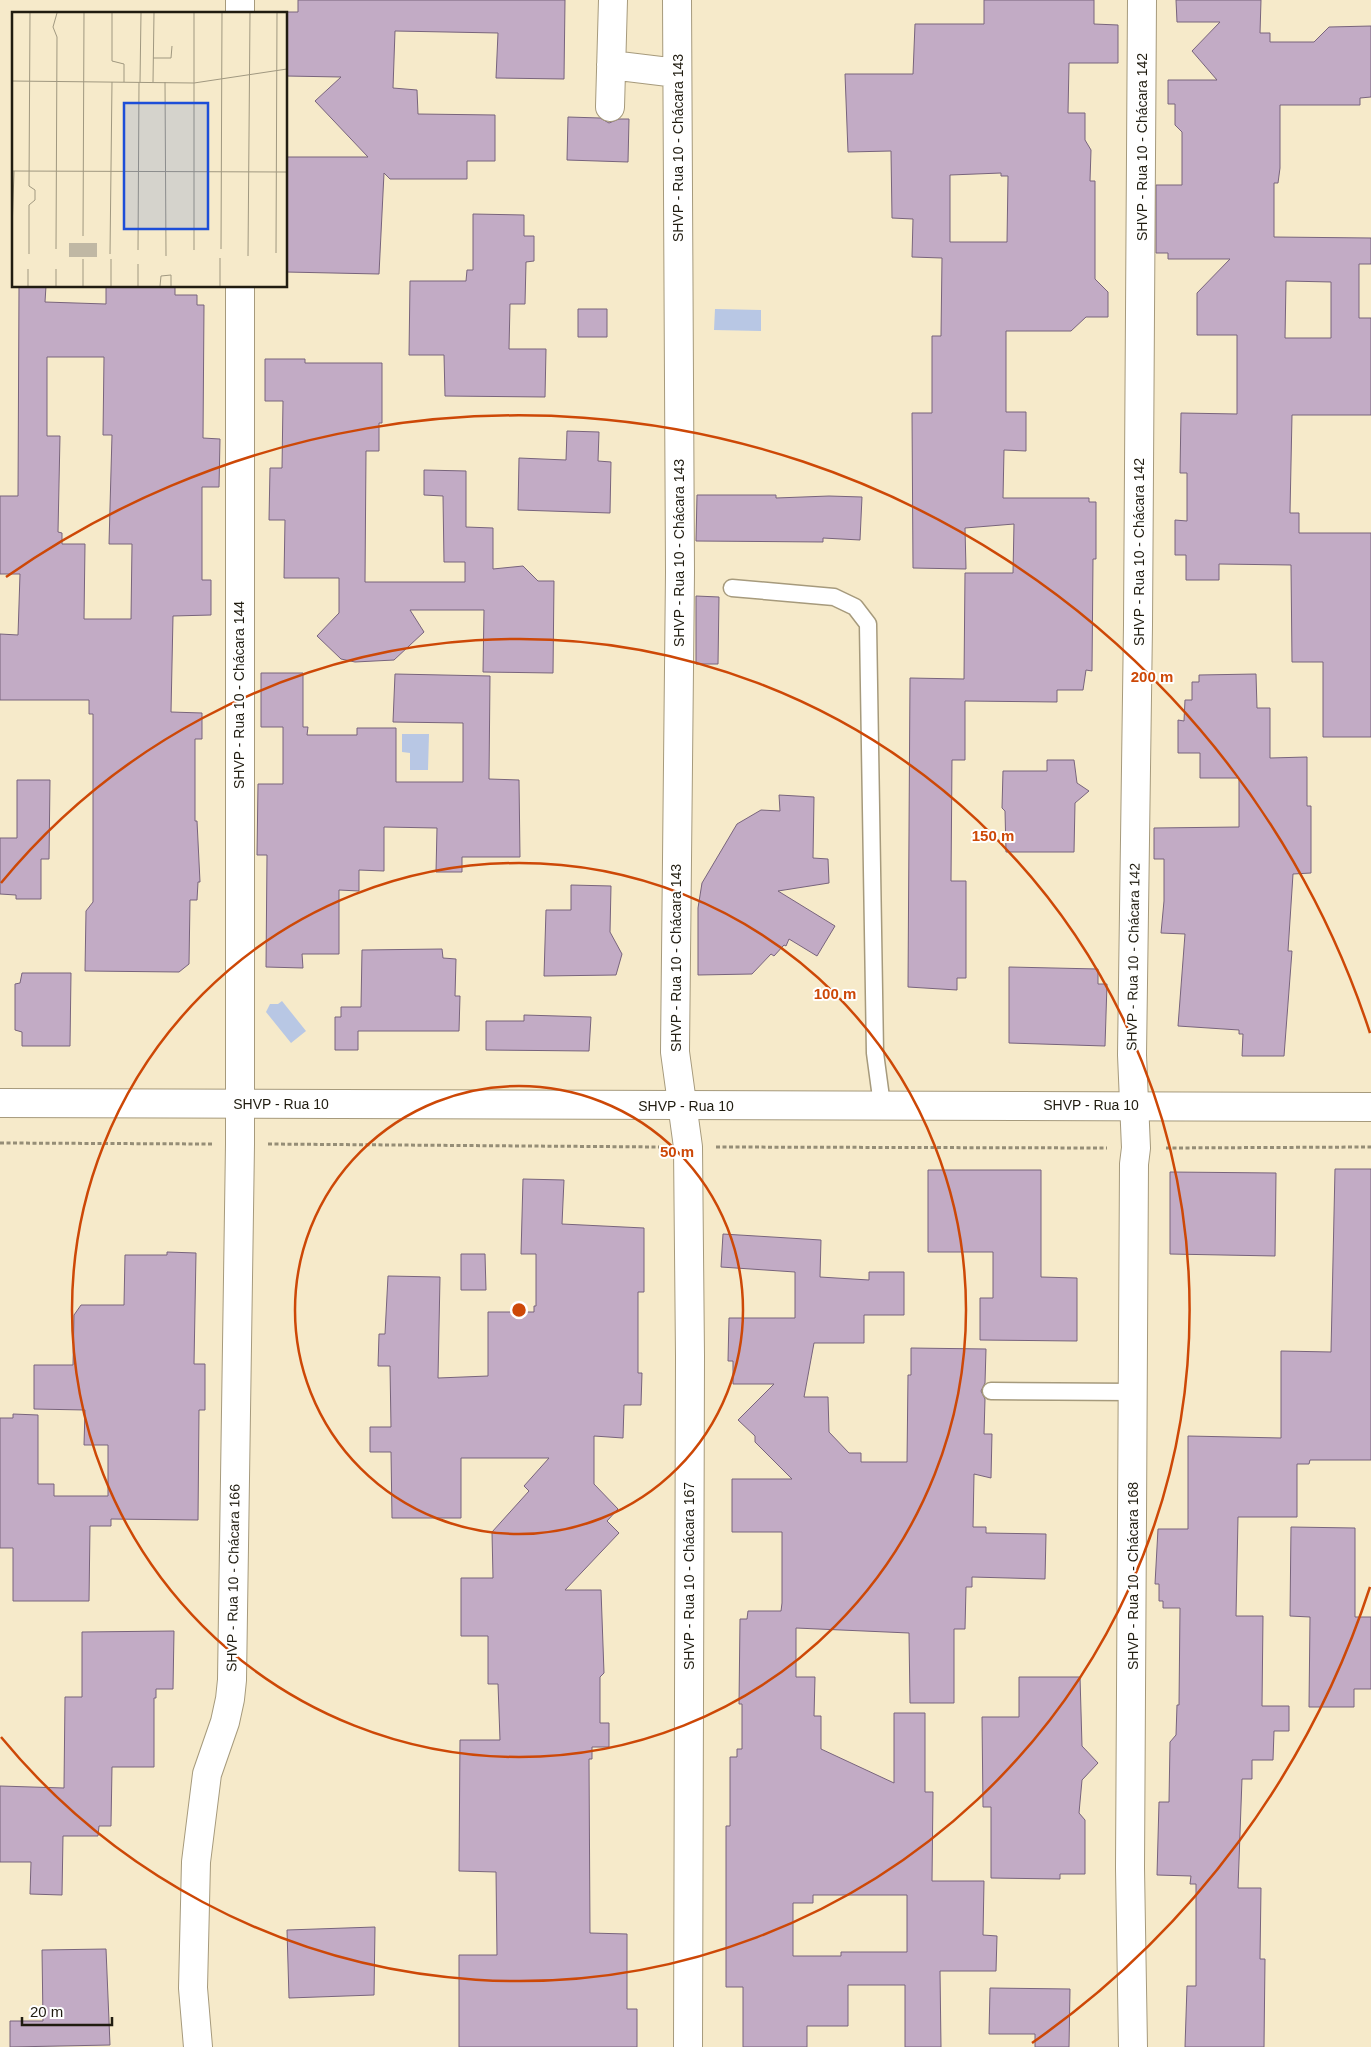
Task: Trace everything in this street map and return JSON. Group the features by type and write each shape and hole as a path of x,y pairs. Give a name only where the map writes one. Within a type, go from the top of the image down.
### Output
{"street":[{"path":"610,107 613,0"},
{"name":"SHVP - Rua 10 - Chácara 143","path":"677,0 680,572 675,1052 682,1106"},
{"name":"SHVP - Rua 10 - Chácara 142","path":"1133,1105 1142,0"},
{"path":"611,66 677,73"},
{"name":"SHVP - Rua 10 - Chácara 144","path":"239,1104 240,288"},
{"name":"SHVP - Rua 10","path":"0,1103 1371,1107"},
{"name":"SHVP - Rua 10 - Chácara 166","path":"198,2047 193,1988 196,1862 207,1774 225,1722 232,1680 239,1104"},
{"name":"SHVP - Rua 10 - Chácara 168","path":"1133,1105 1136,1148 1134,1164 1130,1858 1133,2047"},
{"name":"SHVP - Rua 10 - Chácara 167","path":"682,1106 688,1148 690,1346 688,2047"}],"lane":[{"path":"732,588 834,596 855,607 868,624 875,1053 882,1105"},
{"path":"990,1392 1134,1392"}],"water":[{"path":"715,309 761,310 761,331 714,330"},
{"path":"402,734 429,734 428,770 410,770 410,753 402,752"},
{"path":"282,1001 306,1031 291,1043 266,1012 270,1004 278,1004"}],"building":[{"path":"298,0 565,0 564,79 496,78 498,33 395,31 393,88 417,90 418,114 495,115 495,161 467,161 467,179 390,179 384,173 379,274 288,272 288,157 368,157 315,101 341,77 288,76 288,12 298,12"},
{"path":"984,0 1094,0 1094,24 1118,25 1118,63 1069,63 1068,113 1085,113 1085,140 1091,150 1090,181 1095,181 1095,279 1108,292 1108,317 1086,317 1071,331 1006,331 1006,412 1026,412 1026,451 1004,450 1003,498 1089,498 1089,502 1096,502 1096,559 1093,559 1092,671 1086,670 1083,690 1057,690 1057,702 965,701 965,760 952,760 951,881 966,881 966,978 957,978 957,990 908,987 910,678 964,679 965,573 1013,573 1014,524 965,528 966,569 913,568 912,413 932,413 932,336 941,336 942,258 912,257 913,219 892,218 891,151 848,152 845,74 913,74 915,24 984,24","holes":["1001,173 1001,176 1008,176 1007,242 950,242 950,175"]},
{"path":"1176,0 1261,0 1260,33 1270,33 1270,42 1314,42 1329,27 1371,26 1371,97 1360,98 1360,105 1280,105 1280,168 1278,183 1274,183 1274,237 1371,238 1371,264 1359,264 1359,318 1371,318 1371,415 1292,415 1290,513 1299,513 1299,533 1371,533 1371,737 1323,737 1323,662 1292,662 1291,565 1219,564 1219,580 1186,580 1186,555 1175,555 1175,520 1187,521 1187,473 1180,473 1181,413 1237,414 1237,335 1197,335 1197,293 1230,259 1168,259 1168,253 1156,253 1156,185 1182,185 1182,132 1175,125 1175,104 1168,104 1168,80 1217,80 1192,51 1220,22 1177,22","holes":["1286,281 1331,282 1331,338 1285,338"]},
{"path":"568,117 600,118 609,123 619,119 629,119 628,162 567,160"},
{"path":"473,214 524,215 524,236 534,236 534,261 526,262 525,304 510,304 509,349 546,349 545,397 445,396 444,355 409,355 410,281 466,281 467,270 473,270"},
{"path":"19,288 46,288 45,302 106,304 106,288 175,288 175,295 197,295 197,305 204,305 203,438 220,439 219,487 202,487 202,580 211,580 211,615 173,616 171,712 202,713 202,739 195,739 195,821 197,821 200,882 198,882 197,900 190,900 189,964 179,972 85,971 86,911 93,902 93,714 89,714 89,700 0,700 0,634 18,635 20,574 0,574 0,496 18,496","holes":["47,357 104,357 103,435 112,435 109,544 132,544 131,619 84,619 85,544 62,544 62,533 58,532 60,436 47,436"]},
{"path":"578,309 607,309 607,337 578,337"},
{"path":"265,359 305,359 305,363 382,363 382,423 379,423 379,451 366,451 365,582 465,582 465,562 444,562 443,496 424,495 424,470 466,471 466,527 493,528 493,569 523,566 538,581 554,581 553,673 483,672 484,610 410,610 424,632 394,660 355,662 341,659 317,636 339,613 339,578 284,578 285,520 269,520 270,468 282,468 283,401 265,401"},
{"path":"567,431 599,432 598,461 611,462 610,513 518,510 519,458 566,460"},
{"path":"697,495 776,495 776,498 862,497 860,540 823,538 823,542 696,541"},
{"path":"696,596 719,597 718,664 696,664"},
{"path":"261,673 303,673 303,727 308,727 307,735 357,735 357,728 396,728 396,782 463,782 463,723 393,722 395,674 490,676 489,779 519,780 520,857 462,857 462,872 436,872 437,828 384,827 384,871 359,870 359,891 339,890 339,954 302,954 303,968 266,967 267,855 257,855 258,784 283,784 283,727 261,727"},
{"path":"1256,674 1257,708 1270,708 1270,758 1307,757 1307,806 1311,806 1311,873 1293,874 1288,951 1292,951 1284,1056 1242,1056 1243,1034 1239,1034 1239,1030 1178,1026 1185,934 1161,933 1164,901 1164,859 1154,859 1154,828 1239,827 1239,778 1200,778 1200,753 1178,753 1178,720 1184,721 1185,700 1192,700 1192,682 1199,682 1199,675"},
{"path":"1047,760 1074,760 1077,783 1089,791 1075,803 1074,852 1006,852 1005,811 1002,808 1003,771 1047,771"},
{"path":"17,780 50,780 49,859 41,859 41,899 16,899 16,895 0,894 0,838 17,838"},
{"path":"779,795 814,797 813,858 828,859 829,883 778,891 835,926 817,956 789,939 786,946 784,945 774,956 771,954 752,974 698,975 698,908 702,883 737,824 761,810 780,811"},
{"path":"571,885 611,886 610,932 622,954 616,975 544,976 546,910 571,910"},
{"path":"442,949 443,958 456,959 455,996 460,996 459,1031 358,1031 358,1050 335,1050 335,1017 341,1017 341,1007 361,1007 362,950"},
{"path":"1009,967 1098,969 1098,984 1107,984 1105,1046 1009,1043"},
{"path":"22,973 71,973 70,1046 22,1046 22,1032 15,1030 15,984 20,983"},
{"path":"524,1015 591,1017 589,1051 486,1050 486,1021 524,1021"},
{"path":"1335,1169 1371,1169 1371,1460 1310,1460 1309,1464 1297,1464 1297,1517 1238,1517 1236,1616 1263,1616 1262,1706 1289,1706 1289,1731 1274,1731 1273,1760 1252,1760 1252,1779 1242,1779 1238,1888 1261,1888 1260,1959 1265,1959 1264,2047 1185,2047 1187,1986 1196,1986 1196,1884 1190,1884 1191,1876 1157,1875 1159,1802 1169,1802 1170,1742 1176,1735 1177,1705 1179,1705 1180,1608 1163,1608 1163,1601 1159,1601 1159,1584 1155,1584 1158,1529 1188,1529 1188,1436 1281,1438 1281,1351 1331,1352"},
{"path":"928,1170 1041,1170 1041,1277 1077,1278 1077,1341 980,1340 980,1298 993,1298 993,1252 928,1252"},
{"path":"1170,1172 1276,1173 1275,1256 1170,1254"},
{"path":"523,1179 564,1180 562,1224 644,1228 644,1292 638,1292 638,1373 642,1373 641,1405 624,1405 623,1438 594,1436 594,1484 618,1509 607,1521 619,1533 565,1590 601,1590 604,1673 600,1677 600,1723 609,1723 609,1747 592,1747 592,1759 589,1759 590,1933 627,1934 627,2009 637,2009 637,2047 459,2047 459,1955 497,1955 496,1872 459,1871 460,1740 500,1740 498,1684 488,1684 488,1636 461,1636 461,1578 493,1578 492,1532 529,1491 524,1486 549,1458 461,1458 461,1518 392,1518 391,1452 370,1452 370,1427 391,1427 390,1366 378,1366 379,1334 385,1334 388,1276 440,1277 438,1378 488,1376 488,1312 534,1312 534,1306 536,1306 536,1254 521,1254"},
{"path":"723,1234 821,1240 820,1277 869,1280 869,1272 904,1272 904,1315 864,1315 864,1343 814,1343 804,1397 828,1397 829,1432 849,1453 861,1453 861,1462 907,1462 908,1375 911,1375 911,1348 986,1349 985,1383 981,1391 985,1399 984,1434 992,1434 991,1478 974,1474 973,1527 986,1527 986,1533 1046,1534 1045,1579 972,1577 972,1587 966,1587 965,1629 954,1629 954,1703 910,1703 909,1633 796,1628 796,1677 815,1677 814,1716 821,1716 821,1749 894,1783 894,1713 925,1713 925,1792 933,1792 932,1881 984,1881 983,1935 997,1936 996,1971 940,1971 941,2047 905,2047 905,1985 848,1985 848,2026 807,2026 807,2047 743,2047 743,1987 726,1987 726,1826 730,1826 730,1757 737,1757 737,1749 742,1749 742,1704 739,1704 740,1619 747,1619 748,1611 781,1611 782,1603 782,1532 732,1532 732,1479 792,1479 755,1442 755,1436 738,1420 774,1384 733,1384 733,1361 728,1361 729,1318 795,1318 795,1272 721,1267","holes":["813,1895 907,1895 907,1952 841,1952 841,1956 793,1956 793,1903 813,1903"]},
{"path":"167,1252 196,1253 194,1364 205,1364 205,1410 199,1410 198,1520 111,1519 111,1526 90,1526 89,1601 13,1601 13,1548 0,1548 0,1418 13,1418 13,1414 38,1415 38,1484 54,1484 54,1496 108,1496 108,1445 84,1445 85,1410 34,1409 34,1365 73,1365 74,1315 81,1305 124,1305 125,1255 167,1255"},
{"path":"461,1254 485,1254 486,1290 461,1290"},
{"path":"1291,1527 1355,1528 1355,1617 1371,1617 1371,1689 1354,1689 1354,1707 1309,1707 1310,1617 1290,1616"},
{"path":"174,1631 173,1689 156,1689 156,1698 154,1698 154,1767 112,1767 111,1826 99,1826 98,1836 63,1836 62,1895 30,1894 31,1862 0,1862 0,1786 64,1788 65,1697 82,1697 82,1632"},
{"path":"1019,1677 1080,1677 1082,1746 1098,1763 1082,1780 1079,1813 1085,1820 1085,1874 1060,1874 1060,1879 991,1878 991,1807 983,1807 982,1717 1019,1717"},
{"path":"375,1927 374,1995 289,1998 287,1930"},
{"path":"106,1949 110,2045 10,2047 10,2021 43,2021 42,1950"},
{"path":"990,1988 1070,1989 1069,2047 1035,2047 1035,2034 989,2034"}]}
